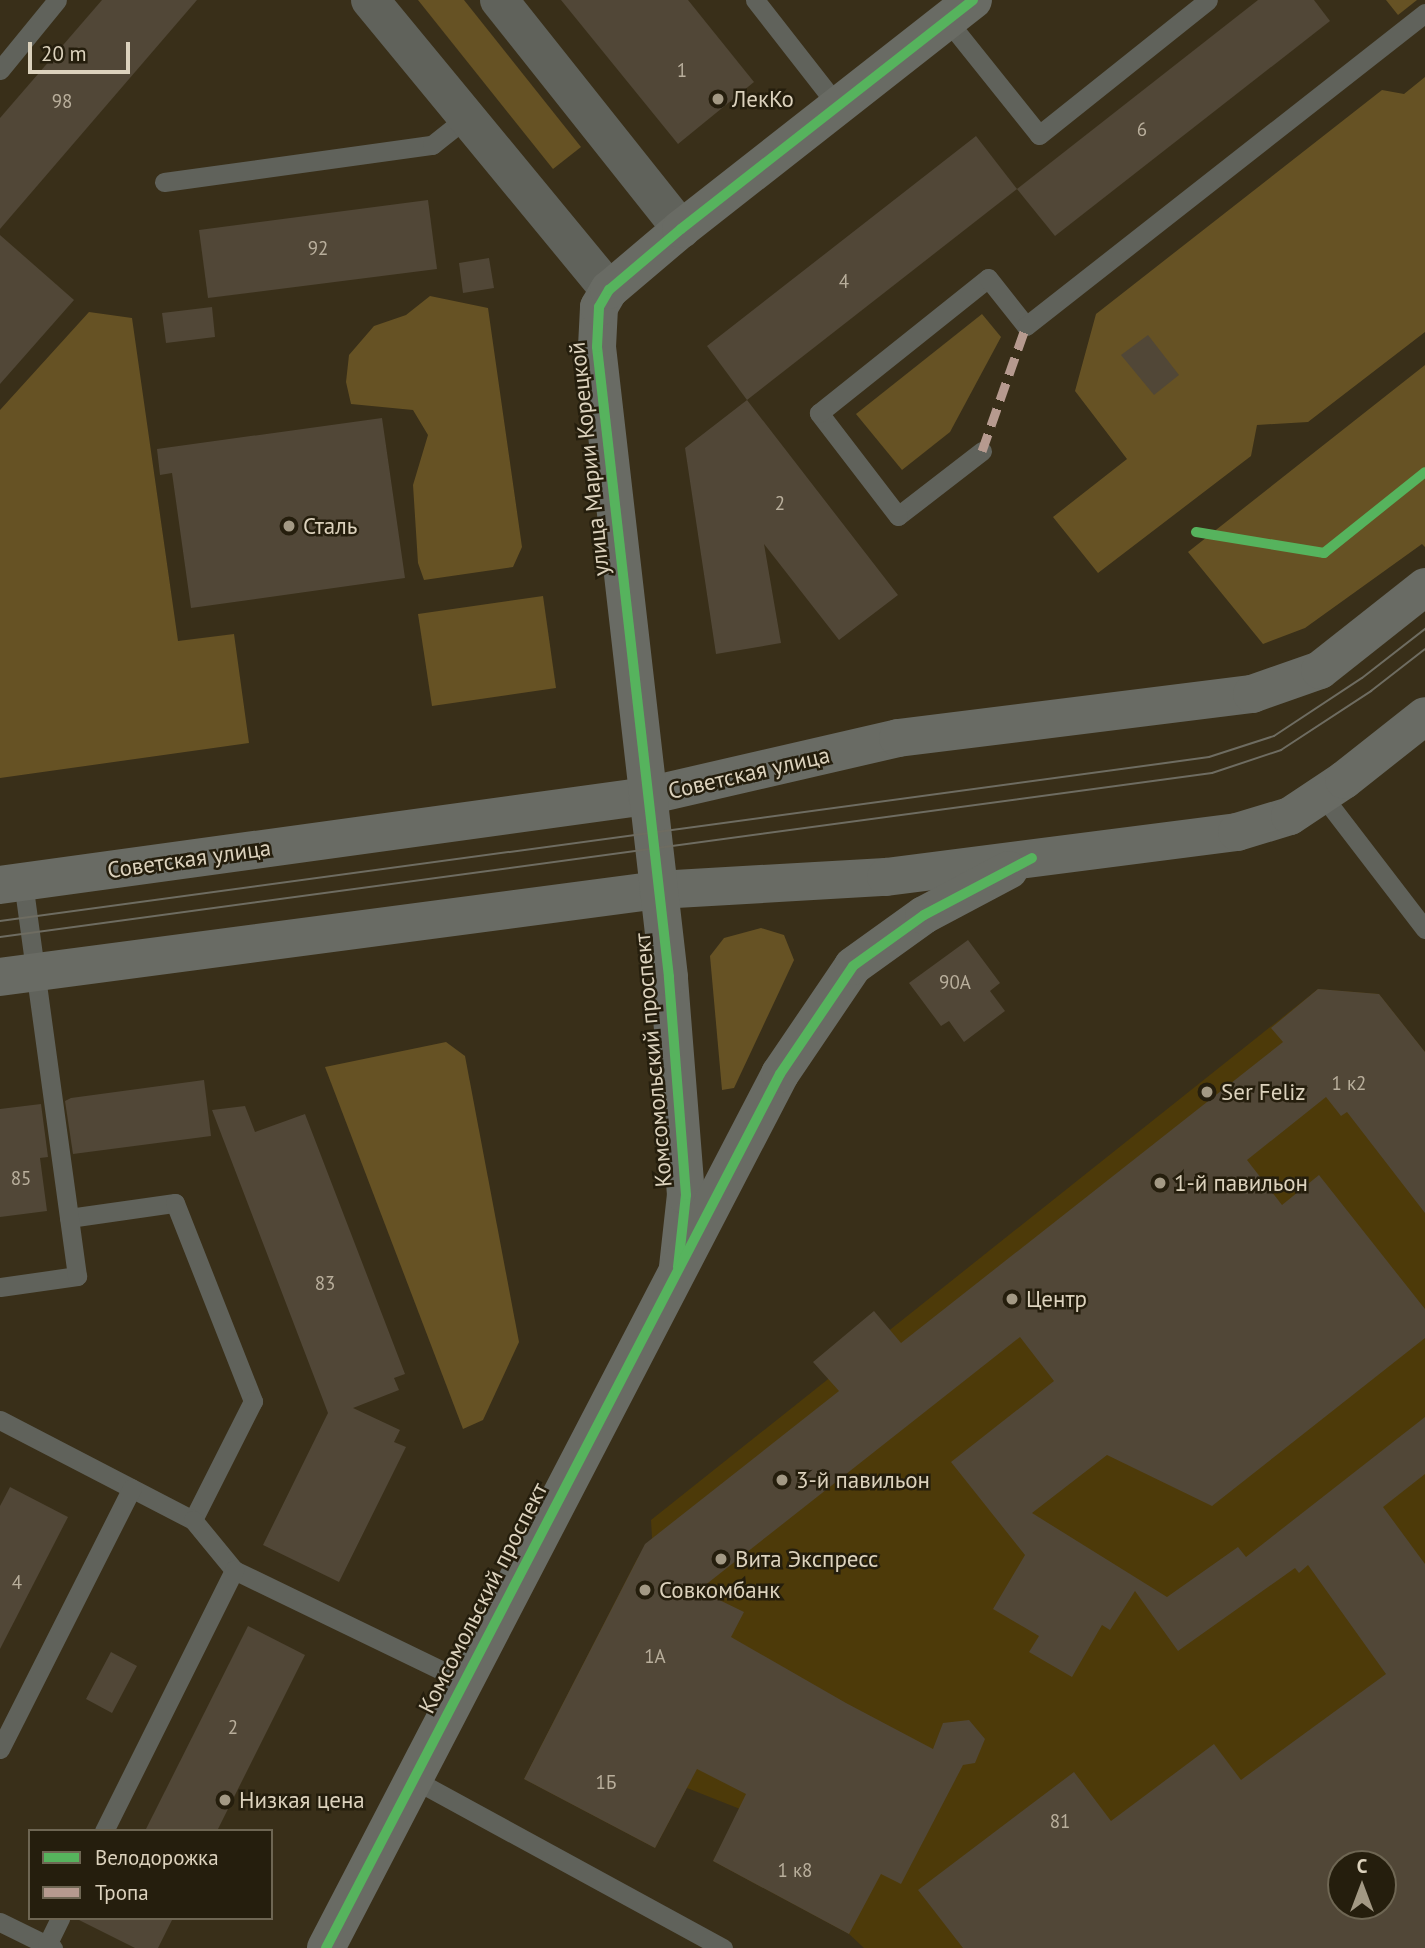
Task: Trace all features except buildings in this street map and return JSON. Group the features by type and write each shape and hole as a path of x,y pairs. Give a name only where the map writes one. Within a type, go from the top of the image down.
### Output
{"main road":[{"path":"609,290 681,229 960,10"},
{"name":"улица Марии Корецкой","path":"609,290 599,307 597,347 658,890"},
{"name":"Советская улица","path":"12,883 647,796 898,738 1252,694 1320,670 1425,587"},
{"path":"18,975 658,890 886,877 1237,832 1290,816 1322,795 1425,716"},
{"name":"Комсомольский проспект","path":"326,1948 780,1074 852,966 924,915 1032,858"},
{"name":"Комсомольский проспект","path":"658,890 686,1195 678,1267"}],"street":[{"path":"370,0 609,290"},
{"path":"499,0 681,229"}],"lane":[{"path":"0,70 57,0"},
{"path":"755,0 837,105"},
{"path":"960,10 1039,135 1208,0"},
{"path":"982,451 898,516 819,413 988,278 1026,326 1425,13"},
{"path":"164,182 432,145 466,118"},
{"path":"1322,795 1425,929"},
{"path":"0,1287 78,1276 69,1218 18,975 12,883"},
{"path":"69,1218 175,1203 253,1401 193,1520"},
{"path":"0,1420 193,1520 234,1570 464,1681"},
{"path":"0,1749 132,1488"},
{"path":"105,1829 234,1570"},
{"path":"414,1779 723,1948"},
{"path":"0,1922 50,1946 59,1920"}],"shaded area":[{"path":"418,0 464,0 581,147 553,169"},
{"path":"1386,0 1417,0 1398,15"},
{"path":"1425,77 1425,332 1308,422 1257,425 1251,456 1098,573 1053,517 1127,459 1075,391 1096,314 1382,90 1404,94"},
{"path":"430,296 488,308 522,547 513,567 424,580 418,563 413,485 428,435 413,410 351,404 346,382 349,355 374,326 406,315"},
{"path":"89,312 132,318 178,641 234,634 249,743 0,778 0,410"},
{"path":"982,314 1001,337 950,432 902,470 856,414"},
{"path":"1425,365 1425,547 1422,544 1305,628 1263,644 1188,552"},
{"path":"543,596 556,688 432,706 418,614"},
{"path":"761,928 784,935 794,960 734,1088 722,1090 710,956 724,938"},
{"path":"1318,989 1379,994 1425,1052 1425,1948 864,1948 849,1934 713,1861 740,1809 687,1788 655,1848 524,1779 637,1559 652,1538 651,1520"},
{"path":"446,1042 465,1056 519,1342 483,1420 463,1429 325,1067"}],"tram line":[{"path":"0,921 1209,757 1274,736 1362,678 1425,629"},
{"path":"0,937 1212,773 1281,750 1371,691 1425,649"}],"marked path":[{"path":"982,451 1026,326"}],"cycle path":[{"path":"678,1267 686,1195 669,977 597,347 599,307 609,290 681,229 973,0"},
{"path":"1196,532 1324,553 1425,472"},
{"path":"326,1948 780,1074 853,966 924,915 1032,858"}],"place":[{"name":"ЛекКо","path":"718,99"},
{"name":"Сталь","path":"289,526"},
{"name":"Ser Feliz","path":"1207,1092"},
{"name":"1-й павильон","path":"1160,1183"},
{"name":"Центр","path":"1012,1299"},
{"name":"3-й павильон","path":"782,1480"},
{"name":"Вита Экспресс","path":"721,1559"},
{"name":"Совкомбанк","path":"645,1590"},
{"name":"Низкая цена","path":"225,1800"}]}
